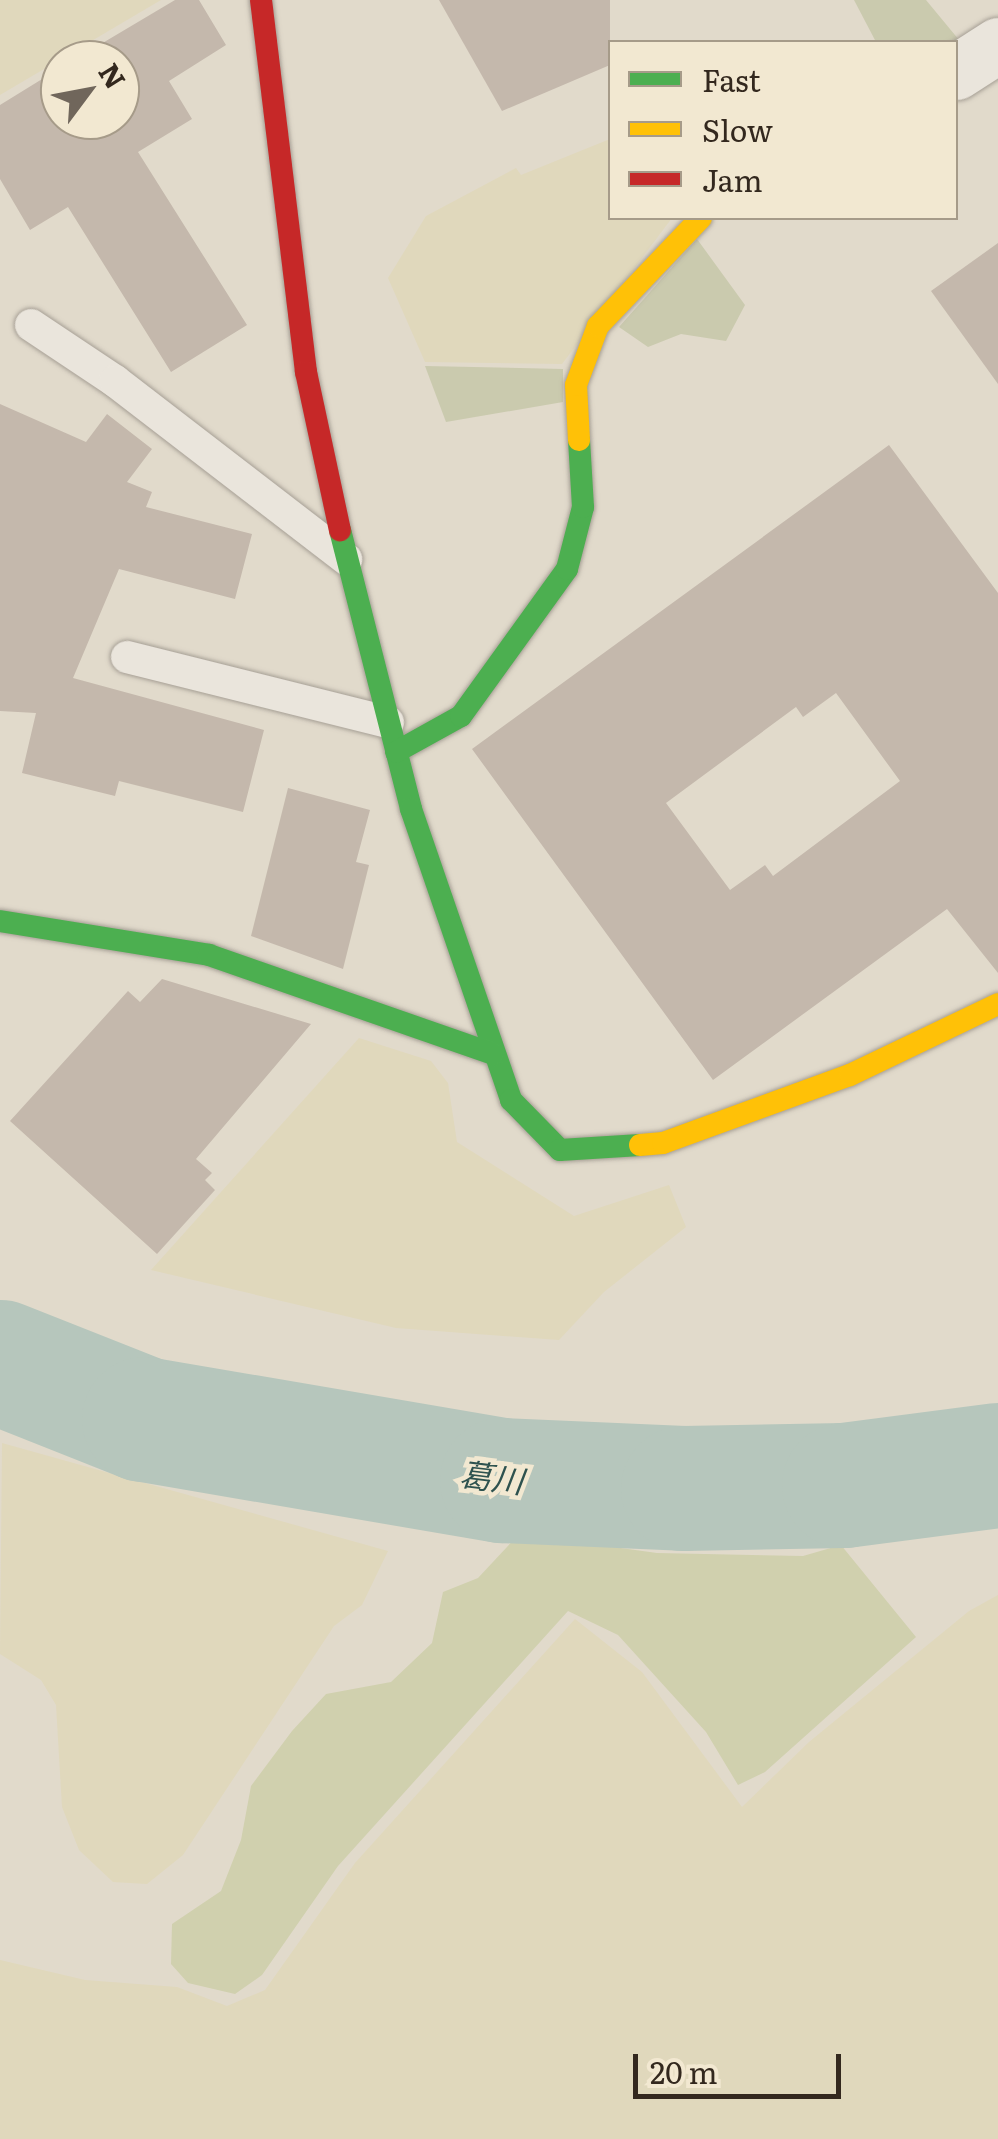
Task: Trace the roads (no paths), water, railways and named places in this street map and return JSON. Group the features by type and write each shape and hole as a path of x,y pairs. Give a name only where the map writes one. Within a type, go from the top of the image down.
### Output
{"street":[{"path":"261,0 306,372 346,558 392,737 511,1100 560,1150 664,1142 850,1075 998,1004"},
{"path":"958,71 998,45"},
{"path":"392,737 461,716 567,569 583,507 576,385 598,326 699,220"},
{"path":"0,921 209,955 493,1054"}],"lane":[{"path":"31,325 346,558"},
{"path":"127,657 392,737"}],"waterway":[{"name":"葛川","path":"0,1362 144,1419 502,1480 683,1488 844,1485 998,1465"}]}
